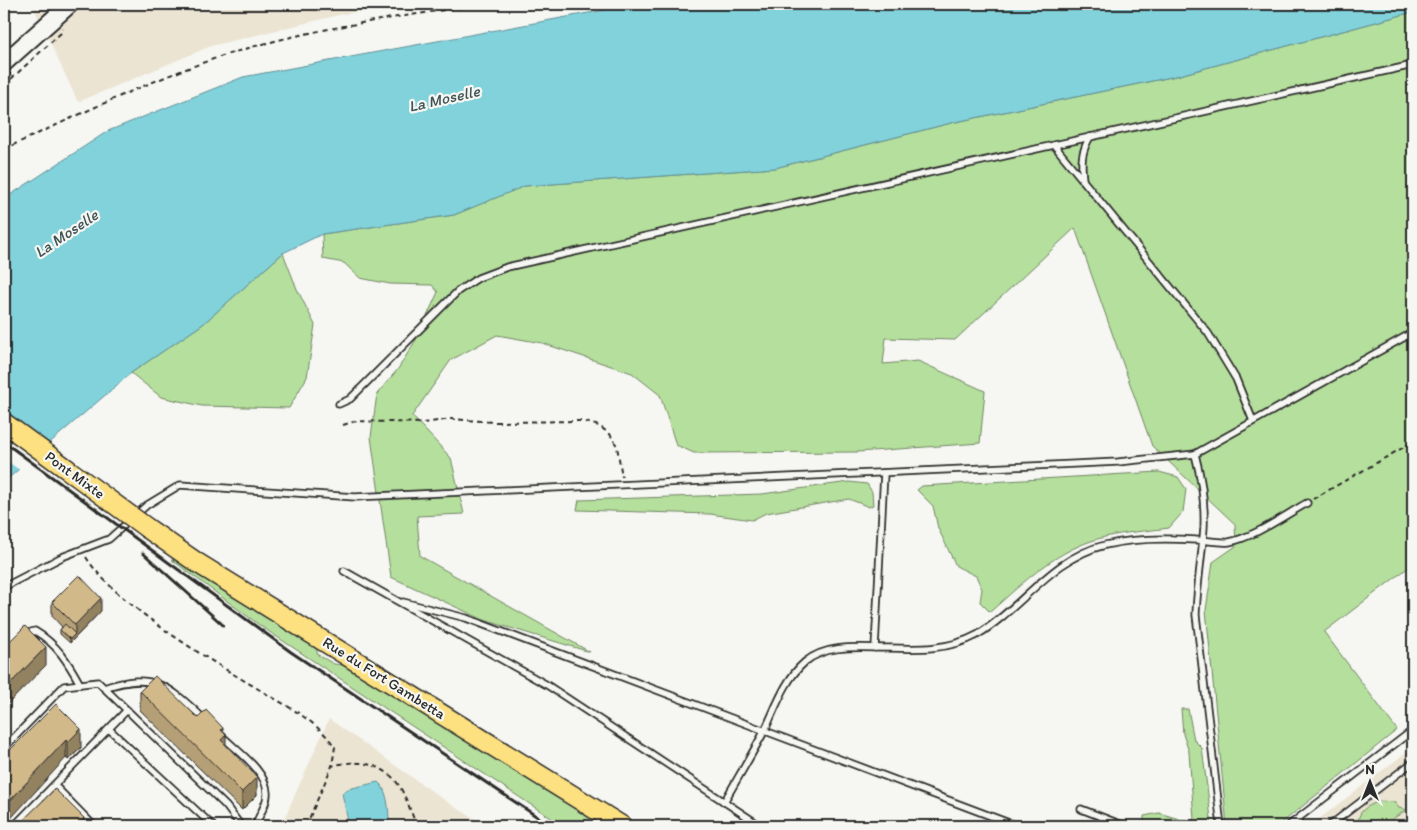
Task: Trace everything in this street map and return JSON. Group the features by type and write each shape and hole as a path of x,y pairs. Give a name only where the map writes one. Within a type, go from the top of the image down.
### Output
{"main road":[{"name":"Pont Mixte","path":"4,423 147,528"},
{"name":"Rue du Fort Gambetta","path":"147,528 196,562 622,826"},
{"path":"596,810 635,826"}],"street":[{"path":"4,63 70,4"}],"lane":[{"path":"339,404 350,399 458,291 478,278 507,267 1413,65"},
{"path":"1083,181 1081,163 1083,148 1090,137"},
{"path":"1054,145 1208,333 1236,379 1253,421"},
{"path":"4,586 62,557 109,539 147,505 180,485 355,497 1158,460 1195,454 1410,334"},
{"path":"1195,454 1204,516 1196,615 1221,826"},
{"path":"875,648 884,473"},
{"path":"724,802 764,731 788,682 805,662 823,653 846,648 936,648 958,643 977,634 1049,574 1076,556 1105,545 1154,539 1230,542 1250,534 1307,503"},
{"path":"344,570 547,685 761,826"},
{"path":"403,602 466,618 1017,826"},
{"path":"17,641 23,635 35,631 48,638 63,654 80,684"},
{"path":"104,688 124,682 142,681 160,684 175,691 209,724"},
{"path":"4,748 64,686 98,682 226,806 241,826"},
{"path":"14,826 127,710"},
{"path":"109,729 213,826"},
{"path":"1288,826 1413,730"},
{"path":"216,731 256,770 265,782 268,795 255,826"},
{"path":"1329,826 1413,762"},
{"path":"54,785 94,826"},
{"path":"1081,810 1108,823 1125,826"}],"path":[{"path":"4,149 176,72 270,42 358,24 484,4"},
{"path":"4,79 6,87 4,91"},
{"path":"342,425 356,420 423,423 451,419 495,422 582,421 599,426 610,434 617,446 622,485"},
{"path":"1307,503 1413,442"},
{"path":"85,548 87,558 105,580 136,607 211,661 304,717 329,738 335,747 332,766 306,826"},
{"path":"332,766 345,762 358,762 374,765 386,772 398,784 417,826"}],"shaded area":[{"path":"32,4 397,4 339,15 211,46 78,102"},
{"path":"329,719 453,806 488,826 281,826"},
{"path":"1413,747 1413,826 1310,826"}],"green space":[{"path":"1413,12 1413,473 1411,476 1413,480 1413,564 1324,632 1397,730 1278,826 1227,826 1206,610 1213,562 1236,546 1235,524 1152,446 1075,228 955,340 886,338 883,364 918,361 985,391 980,443 858,452 694,453 676,445 660,395 632,373 542,343 497,335 451,360 412,416 451,458 464,514 417,516 420,556 590,652 484,620 391,577 371,437 377,394 398,369 417,338 438,292 432,285 390,284 360,278 344,263 323,259 322,234 454,215 524,186 775,168 951,123 1176,76"},
{"path":"283,253 297,289 315,325 307,377 289,408 202,406 161,397 131,373 203,324"},
{"path":"1159,472 1178,477 1186,489 1183,512 1169,528 1113,535 1072,549 1043,567 990,612 980,602 982,589 976,576 956,566 938,528 933,506 917,490 922,486"},
{"path":"849,482 867,484 872,492 873,505 869,507 849,499 766,513 752,520 710,514 577,510 579,500 762,494"},
{"path":"180,559 258,612 316,648 318,655 334,664 343,665 606,826 563,826 262,627 172,560"},
{"path":"1181,709 1188,709 1194,740 1202,748 1212,826 1144,826 1144,816 1159,813 1189,822 1194,819 1189,752 1183,734"},
{"path":"1380,801 1394,802 1399,808 1406,810 1382,826 1377,826 1372,820 1363,826 1359,826 1359,816 1361,813 1367,807"}],"water":[{"name":"La Moselle","path":"637,4 1413,4 1413,12 1176,76 951,123 775,168 525,186 454,215 322,234 283,253 203,324 131,373 4,482 4,199 108,131 243,77"},
{"path":"378,782 386,795 389,823 386,826 380,824 349,826 342,793 348,789"}],"pier":[{"path":"4,415 49,448 21,471 4,459"}],"building":[{"path":"79,575 101,598 75,625 52,602"},
{"path":"65,624 75,634 70,639 60,630"},
{"path":"25,626 46,647 4,690 4,647"},
{"path":"155,676 198,718 206,710 223,728 221,730 226,735 221,740 257,777 242,792 140,691"},
{"path":"56,704 81,729 68,742 66,740 4,807 4,756"},
{"path":"55,789 84,818 76,826 17,826"},
{"path":"86,821 91,826 81,826"}],"railway":[{"path":"4,442 291,652 551,826"},
{"path":"143,553 223,625"}]}
